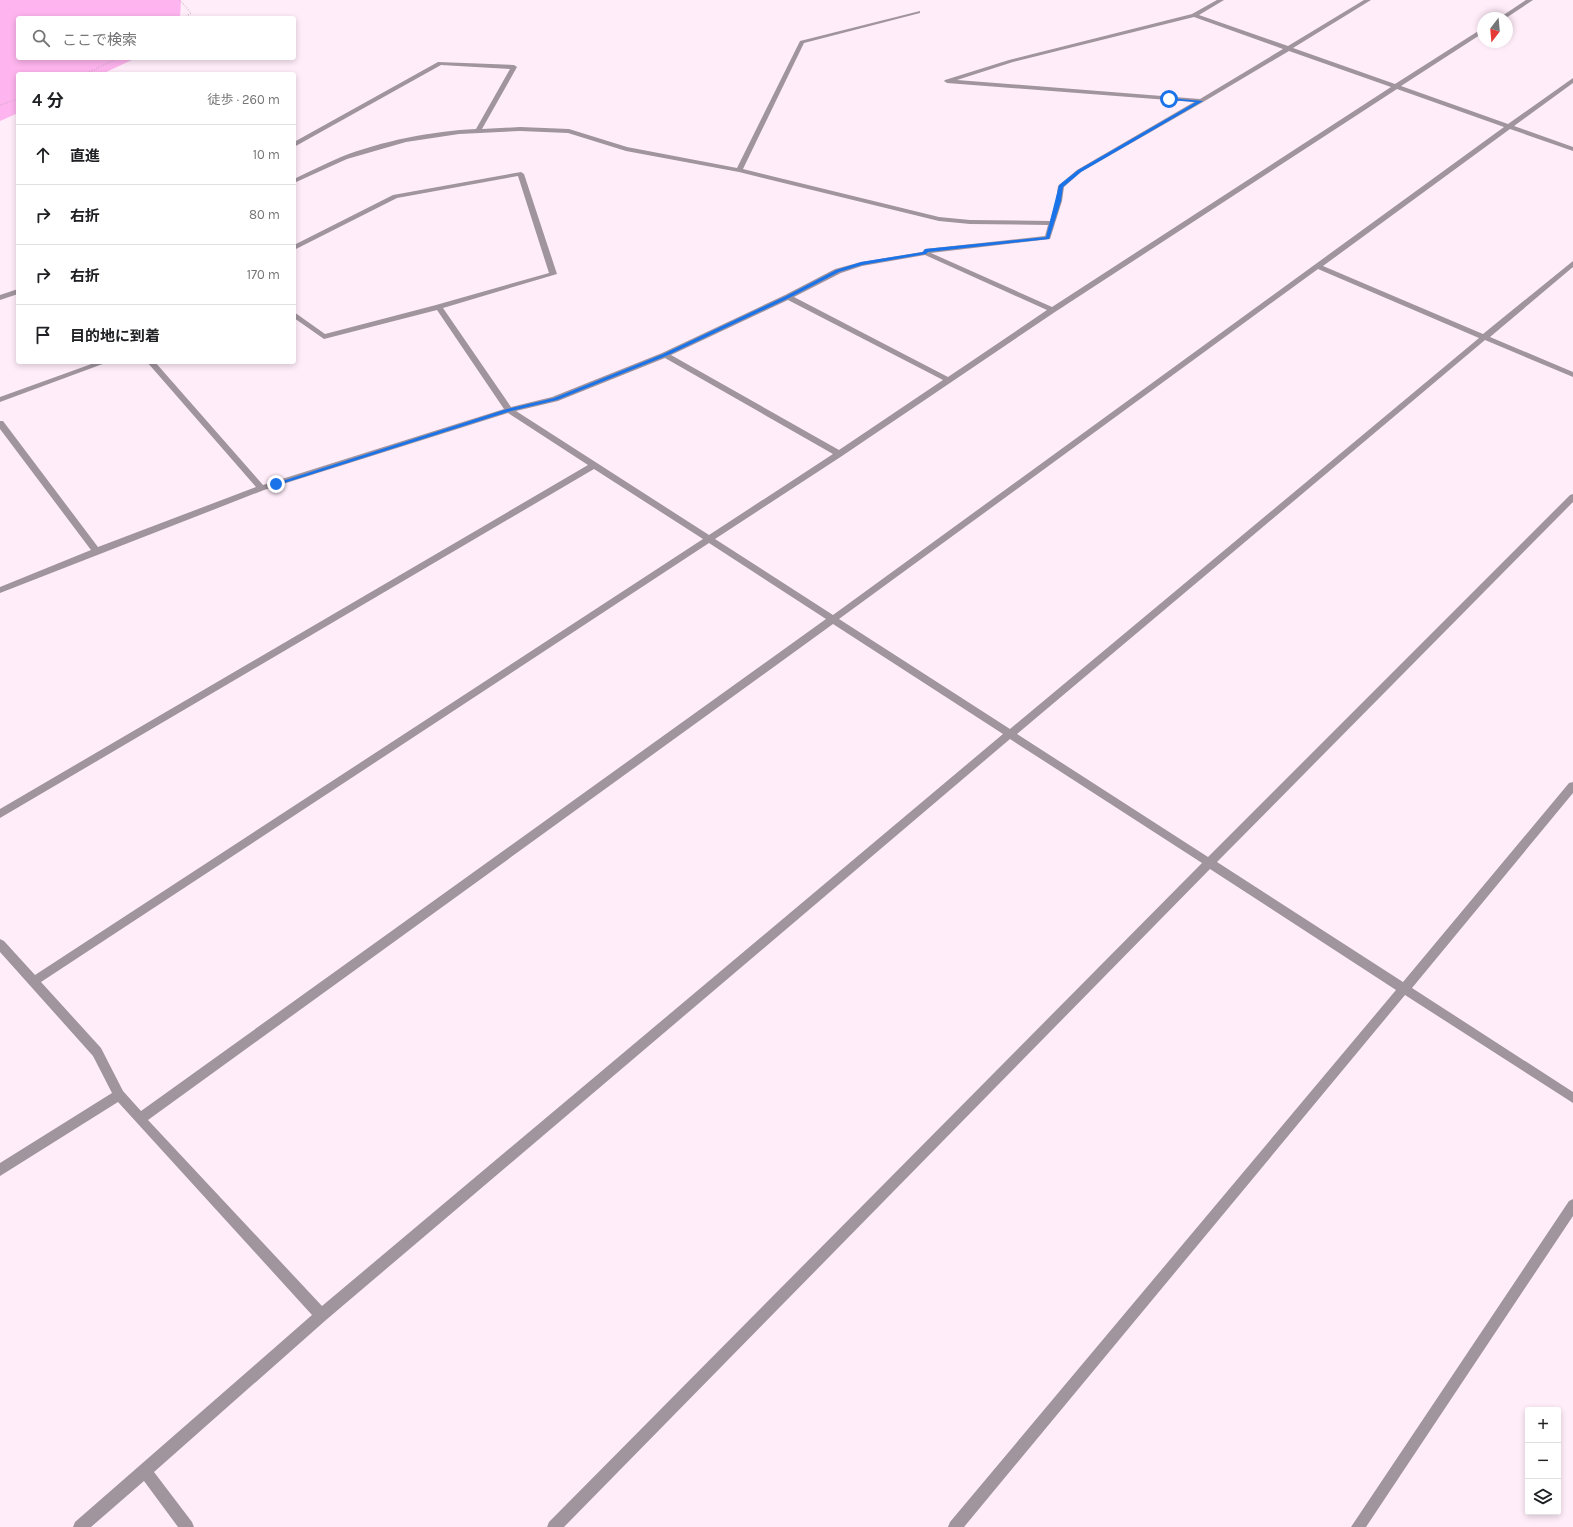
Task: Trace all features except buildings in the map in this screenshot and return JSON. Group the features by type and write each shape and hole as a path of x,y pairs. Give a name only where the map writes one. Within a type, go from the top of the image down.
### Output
{"street":[{"path":"1201,101 947,81 1011,61 1194,15 1221,0"},
{"path":"0,590 96,551 261,488 509,410 555,399 665,355 788,297 838,271 861,264 926,253 925,251 1048,238 1061,186 1079,171 1201,101 1368,0"},
{"path":"1511,12 1530,0"},
{"path":"739,170 802,42 918,12"},
{"path":"1194,15 1573,149"},
{"path":"33,982 839,454 1052,310 1477,34"},
{"path":"296,143 440,63 514,68 478,131"},
{"path":"140,1119 833,619 1573,80"},
{"path":"296,180 345,158 405,140 478,131 520,129 570,131 626,149 739,170 939,219 970,222 1052,222"},
{"path":"296,247 395,196 522,174 553,274 439,307 324,337 296,316"},
{"path":"296,175 301,177"},
{"path":"926,253 1052,310"},
{"path":"80,1527 146,1471 321,1315 1010,734 1573,263"},
{"path":"1317,266 1573,375"},
{"path":"0,298 16,292"},
{"path":"788,297 949,380"},
{"path":"439,307 509,410 1573,1098"},
{"path":"665,355 839,454"},
{"path":"0,400 99,364"},
{"path":"153,364 261,488"},
{"path":"0,423 96,551"},
{"path":"0,814 594,465"},
{"path":"554,1527 1209,863 1573,498"},
{"path":"955,1527 1573,786"},
{"path":"0,944 97,1052 119,1095 321,1315"},
{"path":"0,1170 119,1095"},
{"path":"1358,1527 1573,1205"},
{"path":"146,1471 187,1527"}],"path":[{"path":"180,0 191,13 187,16"},
{"path":"89,72 114,60"},
{"path":"0,105 16,100"}],"shaded area":[{"path":"0,0 181,0 180,16 16,16 16,60 132,60 106,72 16,72 16,114 0,121"}],"route":[{"path":"276,484 509,410 555,399 665,355 788,297 838,271 861,264 926,253 925,251 1048,238 1059,201 1061,186 1079,171 1201,101 1169,99"}]}
